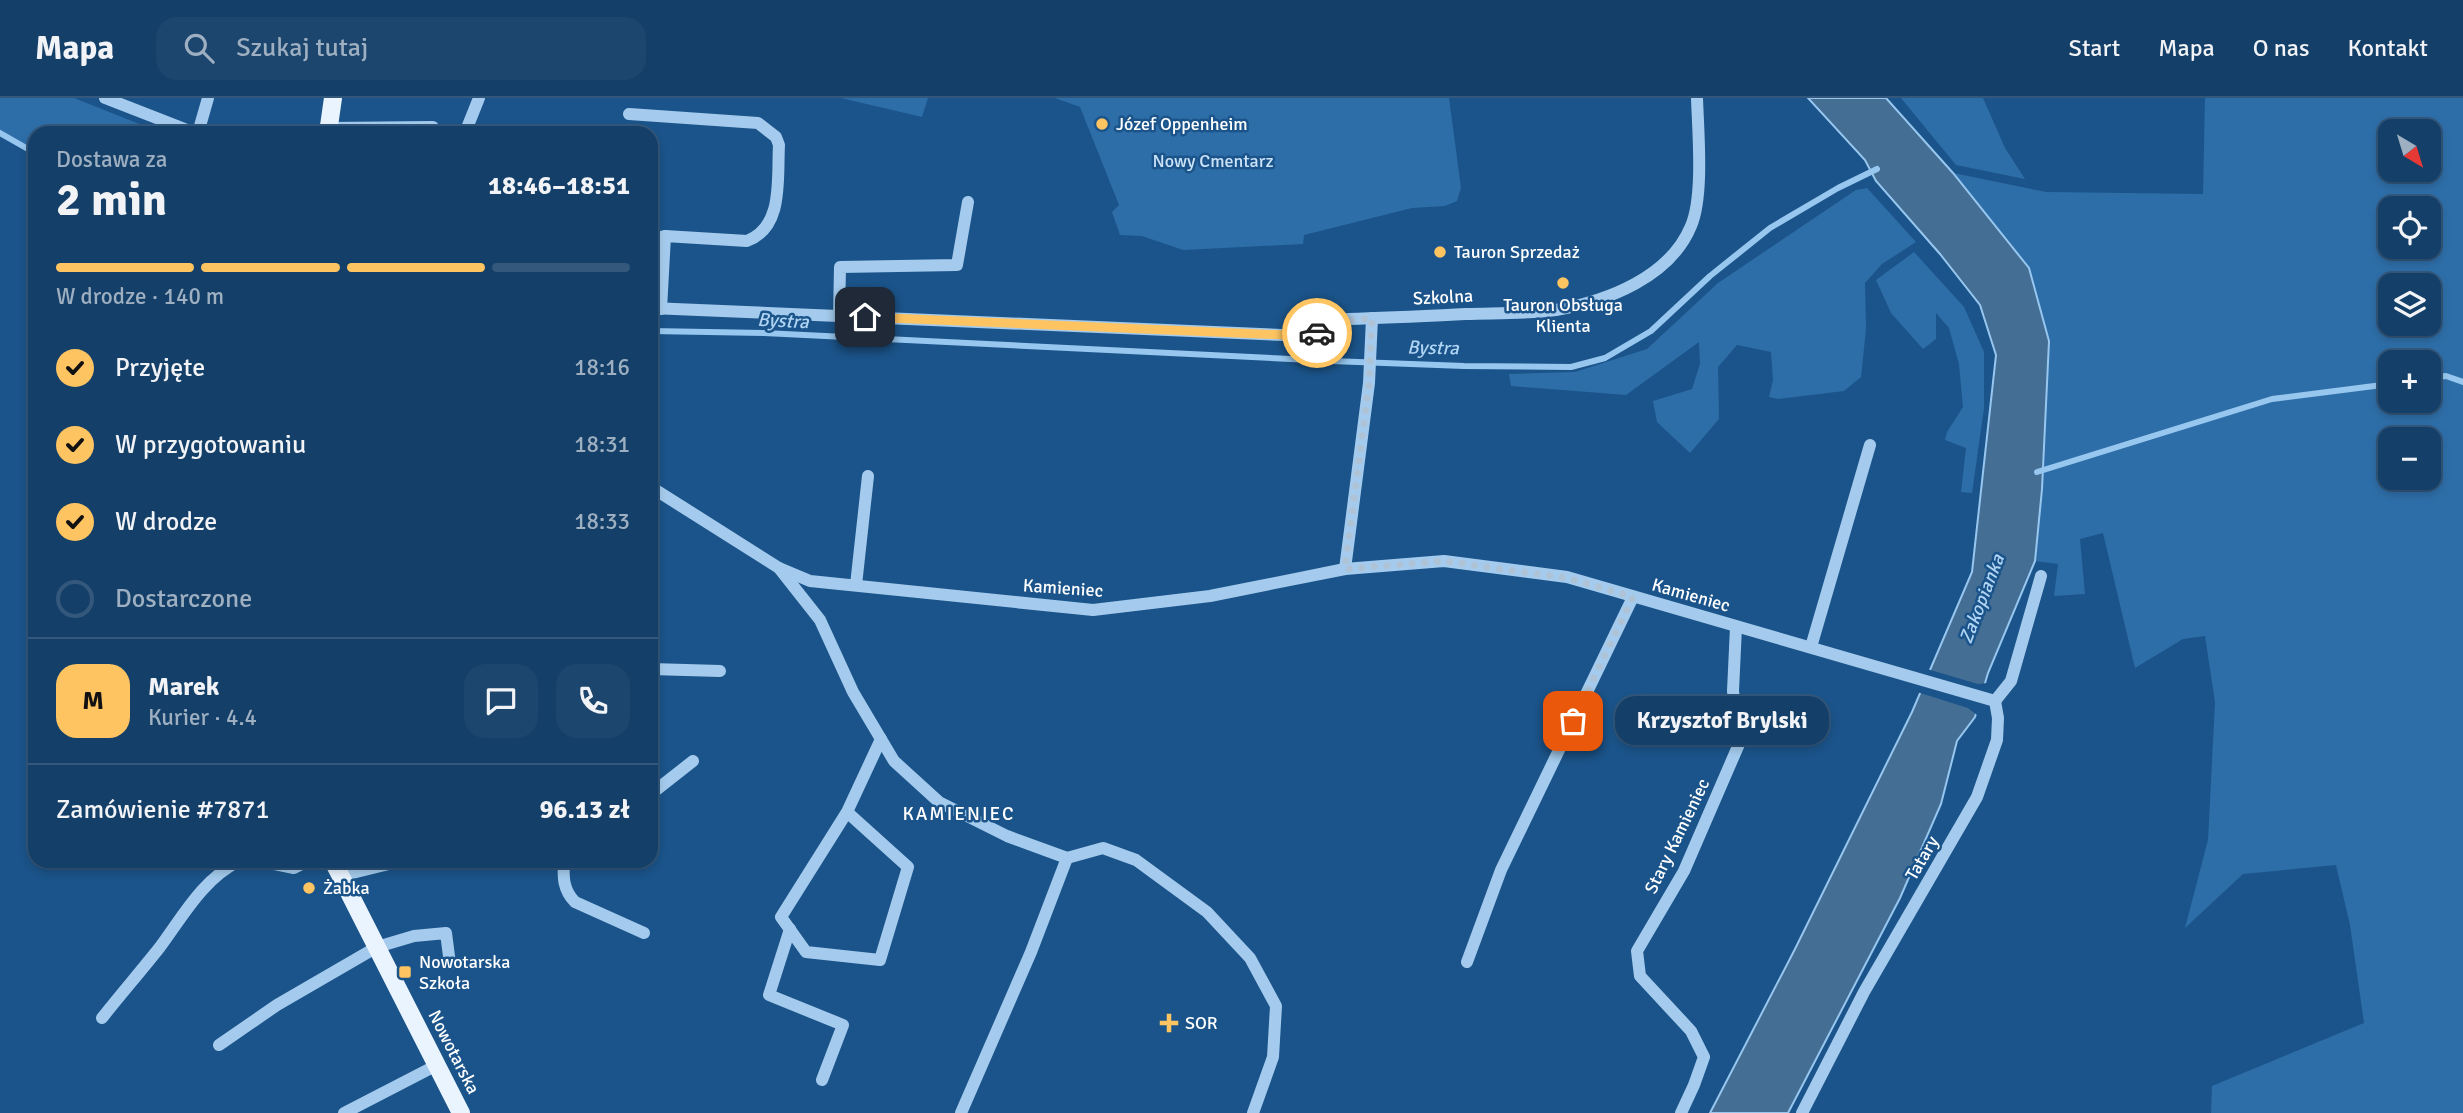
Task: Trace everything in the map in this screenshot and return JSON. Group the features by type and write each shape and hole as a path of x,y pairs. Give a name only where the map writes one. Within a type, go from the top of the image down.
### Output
{"main road":[{"path":"330,126 333,98"},
{"name":"Nowotarska","path":"337,869 461,1113"}],"street":[{"path":"105,98 179,126"},
{"path":"199,126 208,98"},
{"path":"469,126 479,98"},
{"name":"Szkolna","path":"839,316 1308,336 1321,332 1332,324 1372,318 1556,310 1592,301 1624,289 1655,272 1678,251 1692,223 1698,193 1697,98"},
{"path":"629,114 758,123 776,137 779,145 774,217 757,237 747,241 658,238"},
{"path":"658,308 839,316 839,267 957,265 968,202"},
{"path":"658,292 665,236"},
{"path":"1345,569 1369,383 1372,318"},
{"path":"1811,646 1870,445"},
{"path":"856,585 868,476"},
{"name":"Kamieniec","path":"658,491 779,568 810,581 1093,610 1210,596 1345,569 1444,561 1567,578 1988,699"},
{"name":"Kamieniec","path":"779,568 820,620 853,692 894,761 939,802 1007,836 1067,858"},
{"path":"1988,699 2011,681 2040,576"},
{"path":"1467,962 1501,870 1633,597"},
{"name":"Stary Kamieniec","path":"1681,1113 1704,1057 1691,1031 1640,976 1637,951 1684,871 1739,744 1733,691 1736,627"},
{"path":"658,669 720,671"},
{"name":"Tatary","path":"1802,1113 1864,992 1976,797 1997,740 1998,718 1988,699"},
{"path":"847,812 908,867 880,960 806,952 781,917 847,812 881,739"},
{"path":"658,788 693,761"},
{"path":"961,1113 1031,952 1067,858 1102,848 1136,860 1207,912 1250,958 1276,1006 1273,1057 1253,1113"},
{"path":"102,1018 160,946 190,903 230,868"},
{"path":"564,868 563,878 568,895 575,902 644,933"},
{"path":"790,929 769,995 844,1025 822,1080"},
{"path":"219,1045 277,1005 377,947 414,936 446,933 450,964"},
{"path":"344,1113 437,1065"}],"green space":[{"path":"0,98 74,98 144,126 28,126 28,149 0,133"},
{"path":"841,98 928,98 922,117"},
{"name":"Nowy Cmentarz","path":"1055,98 1449,98 1461,188 1457,201 1445,206 1412,208 1304,235 1303,244 1183,250 1142,236 1120,235 1112,212 1119,205 1080,107"},
{"path":"1901,98 1983,98 2005,148 2025,179 1956,165"},
{"path":"2205,98 2463,98 2463,1113 2211,1113 2212,1086 2364,1023 2350,925 2336,865 2243,874 2185,928 2208,840 2215,702 2205,636 2183,639 2135,668 2103,533 2080,539 2085,594 2054,596 2058,564 2035,561 2042,489 2049,341 1953,173 2046,192 2203,194"},
{"path":"1867,188 1916,242 1882,264 1865,283 1866,329 1861,377 1844,391 1778,399 1769,397 1773,380 1771,352 1737,345 1718,367 1719,419 1690,453 1657,422 1653,401 1692,389 1700,364 1699,342 1626,395 1511,386 1509,374 1575,372 1647,349 1718,283 1856,190"},
{"path":"1914,252 1964,307 1984,352 1984,408 1972,493 1961,492 1966,448 1945,440 1963,407 1959,364 1949,328 1936,313 1936,339 1923,349 1891,313 1876,280"}],"water":[{"name":"Zakopianka","path":"1808,98 1886,98 1953,173 2029,268 2049,341 2042,489 2035,561 1988,673 1975,717 1957,741 1941,804 1900,898 1788,1113 1710,1113 1795,949 1912,712 1972,572 1996,355 1980,305 1940,254 1876,181 1865,160"}],"pier":[{"path":"1927,669 1978,684 1987,683 1977,715 1968,708 1917,692"}],"waterway":[{"name":"Bystra","path":"0,133 28,149"},
{"name":"Bystra","path":"658,331 764,333 1331,361 1571,367 1605,358 1651,331 1710,276 1770,228 1838,188 1877,169"},
{"path":"2441,377 2463,382"},
{"path":"2037,472 2272,399 2378,386"}],"way so far":[{"path":"1317,333 1332,324 1372,318 1369,383 1345,569 1444,561 1567,578 1633,597 1573,721"}],"place":[{"name":"Józef Oppenheim","path":"1102,124"},
{"name":"Tauron Sprzedaż","path":"1440,252"},
{"name":"Tauron Obsługa Klienta","path":"1563,283"},
{"name":"Krzysztof Brylski","path":"1573,721"},
{"name":"Żabka","path":"309,888"},
{"name":"Nowotarska Szkoła","path":"405,972"},
{"name":"SOR","path":"1169,1023"}],"district":[{"name":"KAMIENIEC","path":"959,814"}],"route":[{"path":"865,317 1236,334 1308,336 1317,333"}]}
